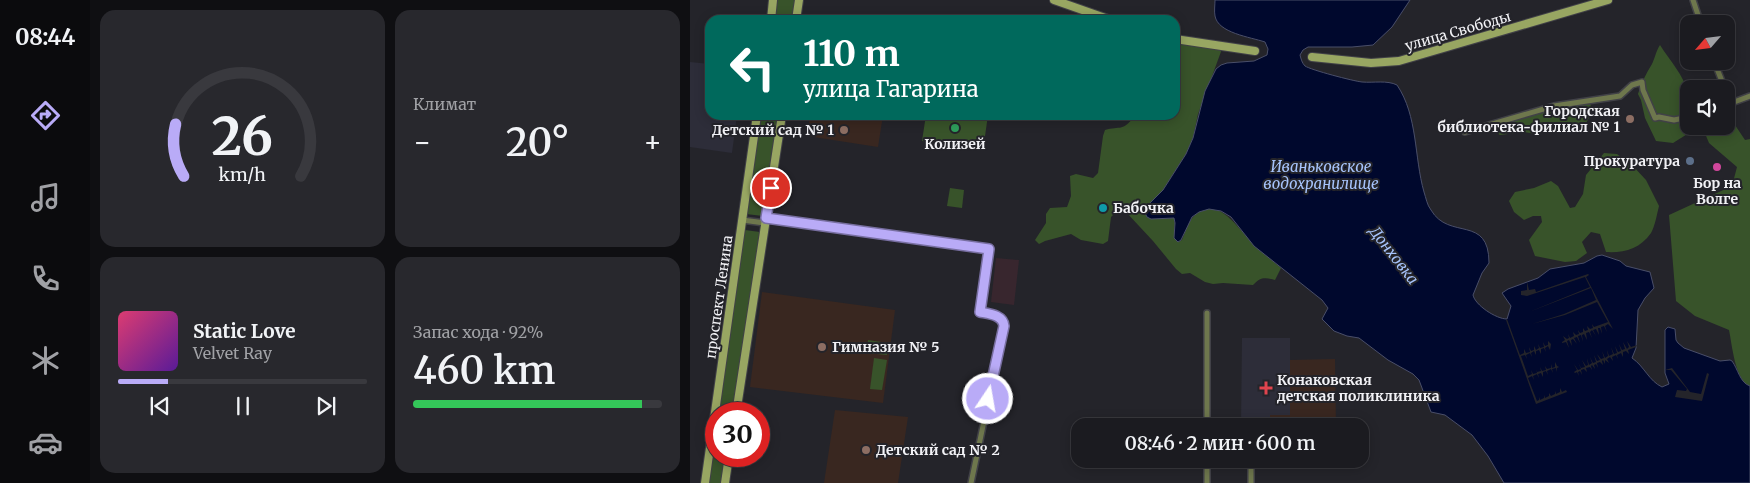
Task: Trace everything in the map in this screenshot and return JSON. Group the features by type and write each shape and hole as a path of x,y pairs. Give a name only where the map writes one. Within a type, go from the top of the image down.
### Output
{"street":[{"path":"772,15 773,0"},
{"path":"797,15 799,0"},
{"path":"1054,0 1073,3 1100,15"},
{"name":"улица Свободы","path":"1312,57 1367,63 1399,61 1608,0"},
{"path":"1693,0 1698,15"},
{"path":"1180,40 1255,51"},
{"path":"1466,132 1554,106 1620,96 1632,84 1642,82 1643,90 1655,118 1680,119"},
{"path":"1735,102 1750,96"},
{"name":"проспект Ленина","path":"704,483 756,120"},
{"path":"738,402 781,120"},
{"path":"742,220 766,220 989,249 980,312 1000,318 1004,322 1004,326 971,483"},
{"path":"1207,313 1207,418"},
{"path":"725,483 727,467"},
{"path":"1207,468 1207,483"},
{"path":"1251,468 1251,483"}],"shaded area":[{"path":"690,62 705,64 705,120 736,120 732,153 690,147"},
{"name":"Детский сад № 1","path":"809,120 882,120 878,147 807,136"},
{"path":"996,258 1019,260 1014,305 991,302"},
{"name":"Гимназия № 5","path":"762,292 895,310 883,403 750,387"},
{"name":"Конаковская детская поликлиника","path":"1242,338 1290,338 1290,415 1271,415 1271,418 1241,418"},
{"path":"1335,359 1336,418 1270,418 1270,415 1290,415 1290,360"},
{"name":"Детский сад № 2","path":"835,410 908,417 898,483 824,483"}],"green space":[{"path":"777,0 796,0 794,15 775,15"},
{"path":"1180,43 1222,49 1198,114 1193,138 1186,154 1163,190 1147,206 1151,219 1174,218 1174,238 1178,242 1182,240 1192,218 1202,210 1210,208 1224,213 1281,268 1275,280 1263,278 1253,285 1213,284 1205,282 1190,273 1182,274 1126,212 1114,214 1111,217 1108,241 1103,244 1081,240 1071,234 1039,244 1035,240 1046,223 1046,214 1050,208 1067,207 1071,196 1070,176 1076,174 1093,178 1098,173 1105,130 1121,127 1132,120 1180,120"},
{"path":"1660,45 1683,80 1680,80 1680,135 1686,135 1673,143 1656,141 1645,118 1638,94"},
{"path":"1590,102 1592,112 1584,127 1552,130 1536,134 1524,132 1500,135 1492,130 1493,126 1551,109"},
{"path":"759,120 778,120 763,216 746,214"},
{"name":"Колизей","path":"925,120 987,120 983,150 922,141"},
{"path":"1735,125 1745,140 1750,139 1750,386 1745,383 1738,370 1729,330 1695,316 1676,301 1669,215 1732,186 1737,167 1709,143 1706,135 1735,135"},
{"path":"1604,153 1617,154 1633,166 1646,180 1659,206 1651,233 1642,243 1631,249 1606,252 1600,234 1591,232 1582,242 1587,253 1576,261 1565,262 1535,256 1529,240 1542,222 1541,216 1533,216 1524,220 1514,212 1509,201 1515,192 1534,188 1551,181 1558,186 1570,208 1575,207 1583,194 1586,175"},
{"path":"950,188 964,190 962,208 947,206"},
{"path":"745,230 760,232 734,402 720,402"},
{"path":"868,340 888,343 887,355 866,353"},
{"path":"874,358 887,360 882,390 870,389"},
{"path":"710,467 723,467 721,483 708,483"}],"water":[{"name":"Иваньковское водохранилище","path":"1215,0 1410,0 1392,27 1373,45 1308,47 1300,55 1303,64 1315,70 1350,80 1397,85 1409,110 1421,179 1430,208 1439,219 1448,224 1475,233 1482,238 1487,248 1489,263 1482,273 1473,295 1482,307 1492,314 1507,319 1511,306 1502,293 1508,289 1538,278 1550,269 1584,263 1597,256 1602,255 1620,261 1626,266 1650,272 1654,288 1638,310 1636,348 1632,358 1657,384 1662,387 1669,384 1665,373 1665,330 1668,327 1675,329 1676,340 1684,348 1720,361 1732,361 1741,379 1750,386 1750,483 1504,483 1488,456 1472,435 1445,415 1431,412 1419,380 1413,374 1388,360 1359,338 1334,331 1322,319 1328,308 1322,300 1254,246 1231,217 1221,211 1209,209 1199,212 1192,217 1181,240 1178,242 1174,238 1174,218 1151,219 1147,217 1145,213 1147,206 1163,190 1186,154 1193,138 1205,91 1216,69 1227,63 1254,61 1267,55 1268,49 1265,42 1236,34 1222,27 1217,22"}],"pier":[{"path":"1588,274 1586,277 1613,329 1608,324 1605,326 1607,332 1604,326 1601,327 1602,334 1600,328 1598,328 1599,335 1596,329 1593,330 1596,336 1592,330 1590,332 1592,338 1589,332 1586,333 1587,340 1584,334 1582,335 1583,342 1581,335 1578,336 1580,343 1577,337 1574,338 1577,344 1573,339 1571,340 1572,346 1569,340 1567,341 1569,348 1566,342 1562,343 1565,340 1563,336 1567,339 1569,338 1568,334 1570,338 1574,336 1573,332 1576,335 1579,334 1578,330 1580,333 1583,332 1583,328 1585,331 1588,330 1587,326 1590,329 1593,328 1592,324 1594,327 1608,322 1597,302 1565,315 1532,324 1564,314 1596,300 1591,288 1529,312 1590,287 1585,277 1527,296 1521,295 1521,291 1527,290 1527,282 1529,290 1535,289 1536,292"},
{"path":"1507,319 1520,355 1524,353 1524,349 1526,353 1530,352 1529,347 1531,351 1534,350 1534,346 1536,350 1539,348 1538,344 1540,348 1544,347 1543,342 1545,346 1548,345 1548,341 1551,344 1550,350 1548,346 1545,348 1546,352 1544,348 1541,349 1541,354 1539,350 1536,351 1536,355 1534,351 1531,353 1532,357 1530,353 1526,355 1527,359 1525,355 1521,356 1528,376 1532,374 1531,370 1533,374 1537,373 1536,369 1537,372 1541,371 1540,367 1542,371 1546,370 1545,366 1547,369 1551,368 1551,364 1552,368 1555,367 1555,362 1559,367 1557,372 1556,368 1552,369 1553,373 1551,369 1547,371 1548,375 1546,371 1543,372 1543,377 1541,373 1538,374 1539,378 1537,374 1533,376 1534,380 1532,376 1528,378 1537,401 1539,397 1540,400 1544,398 1544,395 1545,398 1549,396 1549,393 1551,396 1555,394 1555,391 1556,394 1560,392 1560,388 1562,392 1566,390 1567,392 1536,404"},
{"path":"1627,341 1631,347 1637,345 1628,350 1629,354 1626,351 1623,352 1623,357 1621,353 1617,355 1618,359 1616,355 1612,357 1613,361 1610,357 1607,359 1609,363 1605,360 1605,364 1603,360 1603,365 1600,362 1597,363 1598,368 1596,364 1594,365 1595,369 1592,365 1592,370 1590,367 1586,368 1587,372 1584,369 1581,370 1582,375 1580,371 1578,372 1579,376 1577,372 1574,372 1577,370 1574,364 1578,370 1581,369 1578,362 1581,368 1585,367 1582,360 1586,366 1588,365 1587,358 1589,365 1592,363 1590,357 1593,363 1596,362 1594,355 1597,361 1600,360 1597,354 1601,359 1604,358 1602,351 1605,358 1608,356 1607,350 1609,356 1613,354 1611,347 1614,354 1617,353 1615,346 1618,352 1621,351 1619,344 1622,350 1625,349 1623,342 1627,349 1629,347"},
{"path":"1672,368 1690,392 1701,394 1707,373 1709,374 1702,401 1675,397 1677,390 1686,391 1687,389 1671,370 1665,370"}],"place":[{"name":"Городская библиотека-филиал № 1","path":"1630,119"},
{"name":"Колизей","path":"955,128"},
{"name":"Детский сад № 1","path":"844,130"},
{"name":"Прокуратура","path":"1690,161"},
{"name":"Бор на Волге","path":"1717,167"},
{"name":"Бабочка","path":"1103,208"},
{"name":"Гимназия № 5","path":"822,347"},
{"name":"Конаковская детская поликлиника","path":"1266,388"},
{"name":"Детский сад № 2","path":"866,450"}],"route":[{"path":"771,188 766,218 989,249 980,312 1000,318 1004,322 1004,326 988,399"}],"water label":[{"name":"Донховка","path":"1394,255"}]}
